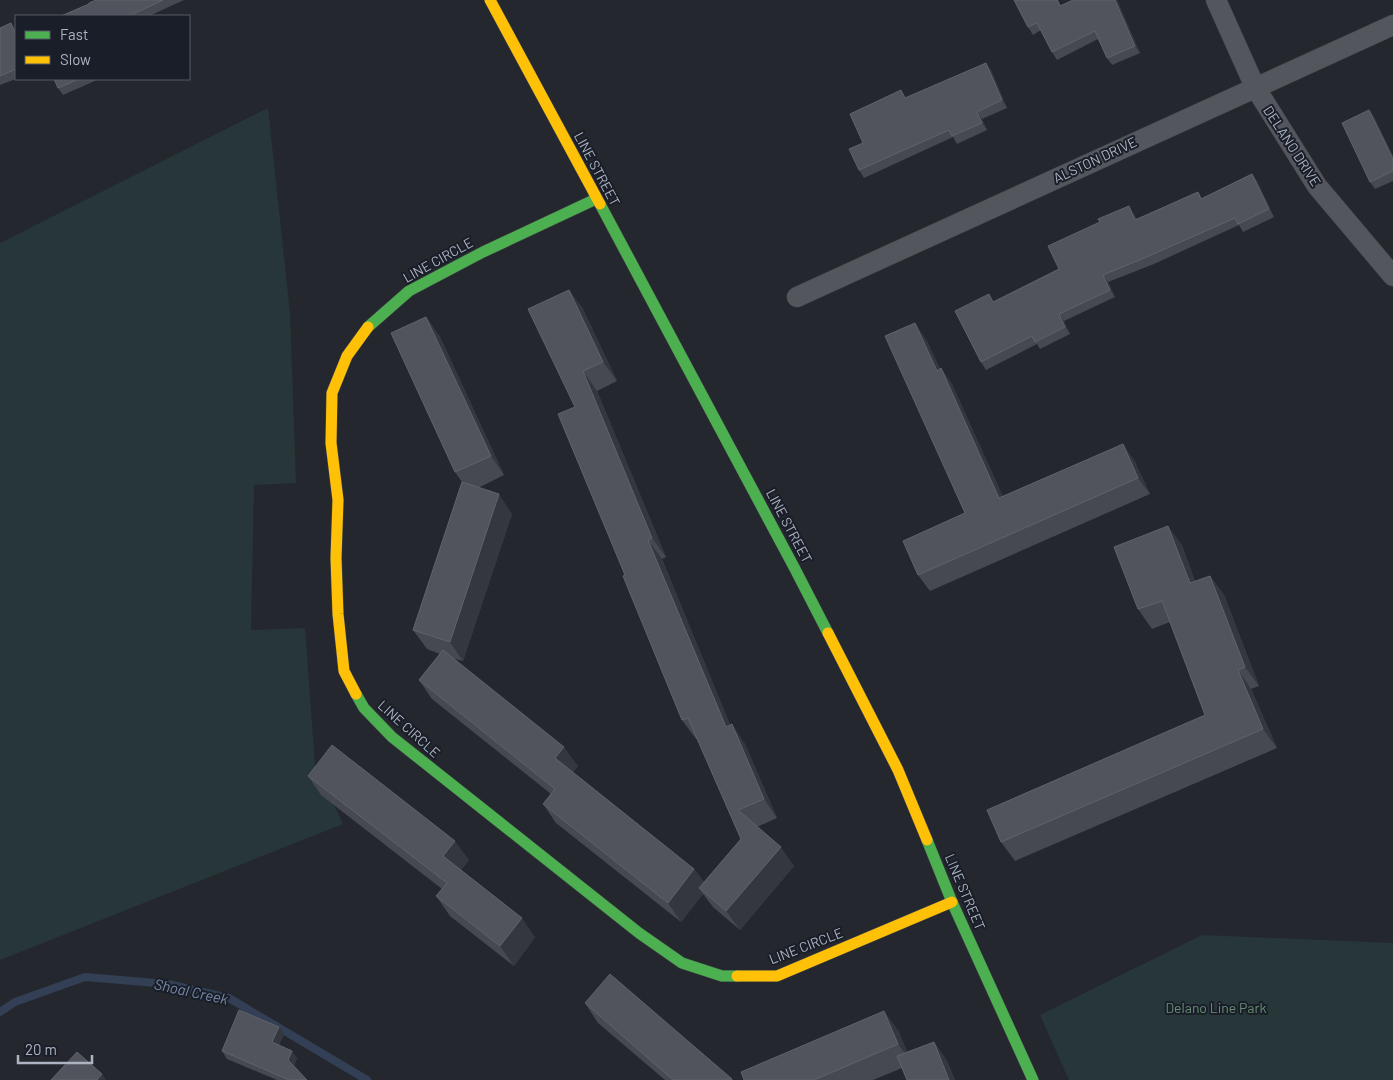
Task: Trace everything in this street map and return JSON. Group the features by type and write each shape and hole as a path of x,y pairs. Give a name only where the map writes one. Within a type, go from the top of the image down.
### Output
{"street":[{"name":"LINE STREET","path":"490,0 795,569 898,770 952,902 1033,1080"},
{"name":"DELANO DRIVE","path":"1216,0 1255,87 1317,186 1393,276"},
{"name":"ALSTON DRIVE","path":"797,296 1393,25"},
{"name":"LINE CIRCLE","path":"596,199 483,252 409,291 370,324 347,356 332,393 331,443 338,500 336,558 338,614 344,671 364,708 392,737 639,933 682,963 722,976 777,976 952,902"}],"green space":[{"path":"268,108 290,313 296,483 254,485 251,630 305,628 315,765 343,824 0,960 0,243"},
{"name":"Delano Line Park","path":"1202,935 1393,943 1393,1080 1069,1080 1040,1015"}],"building":[{"path":"96,0 163,0 131,15 63,15"},
{"path":"1014,0 1057,0 1060,6 1073,0 1115,0 1135,46 1107,58 1095,31 1052,52 1037,23 1028,27"},
{"path":"11,23 15,33 15,69 0,76 0,28"},
{"path":"986,63 1002,100 977,112 982,123 952,136 949,130 859,170 849,149 863,143 850,114 901,90 905,98"},
{"path":"54,80 77,80 58,88"},
{"path":"1369,110 1393,159 1393,171 1370,182 1342,123"},
{"path":"1252,174 1269,209 1238,224 1235,218 1103,275 1110,290 1059,314 1065,327 1035,342 1032,336 981,362 955,311 989,294 993,302 1059,269 1048,246 1100,222 1098,219 1129,206 1135,220 1198,192 1201,199"},
{"path":"569,290 603,362 583,371 652,538 648,540 726,727 732,724 764,799 738,810 781,847 726,911 699,888 741,839 688,718 682,720 623,576 625,575 558,414 575,407 528,309"},
{"path":"426,317 491,456 455,472 391,333"},
{"path":"915,323 937,371 941,368 999,498 1123,444 1138,478 918,575 903,541 965,513 885,336"},
{"path":"462,482 499,494 450,642 413,630"},
{"path":"1168,526 1190,583 1210,576 1245,667 1238,670 1263,729 1001,842 987,810 1205,715 1162,601 1138,609 1114,547"},
{"path":"443,650 564,747 555,758 694,869 668,903 543,804 555,789 419,680"},
{"path":"332,745 455,841 443,856 522,918 500,946 436,896 447,883 308,776"},
{"path":"610,974 732,1079 673,1080 585,1003"},
{"path":"239,1010 279,1027 272,1042 292,1051 288,1060 307,1080 289,1080 222,1051"},
{"path":"884,1011 898,1044 814,1080 744,1080 741,1072"},
{"path":"934,1042 949,1080 907,1080 897,1056"},
{"path":"77,1052 102,1074 97,1080 51,1080"}],"waterway":[{"name":"Shoal Creek","path":"0,1012 15,1002 85,977 168,984 229,998 367,1080"}],"traffic: fast":[{"path":"368,327 409,291 483,252 596,199"},
{"path":"600,204 828,633"},
{"path":"356,694 364,708 392,737 639,933 682,963 722,976 737,976"},
{"path":"927,840 952,902 1033,1080"}],"traffic: slow":[{"path":"490,0 600,204"},
{"path":"356,694 344,671 338,614 336,558 338,500 331,443 332,393 347,356 368,327"},
{"path":"828,633 898,770 927,840"},
{"path":"737,976 777,976 952,902"}]}
